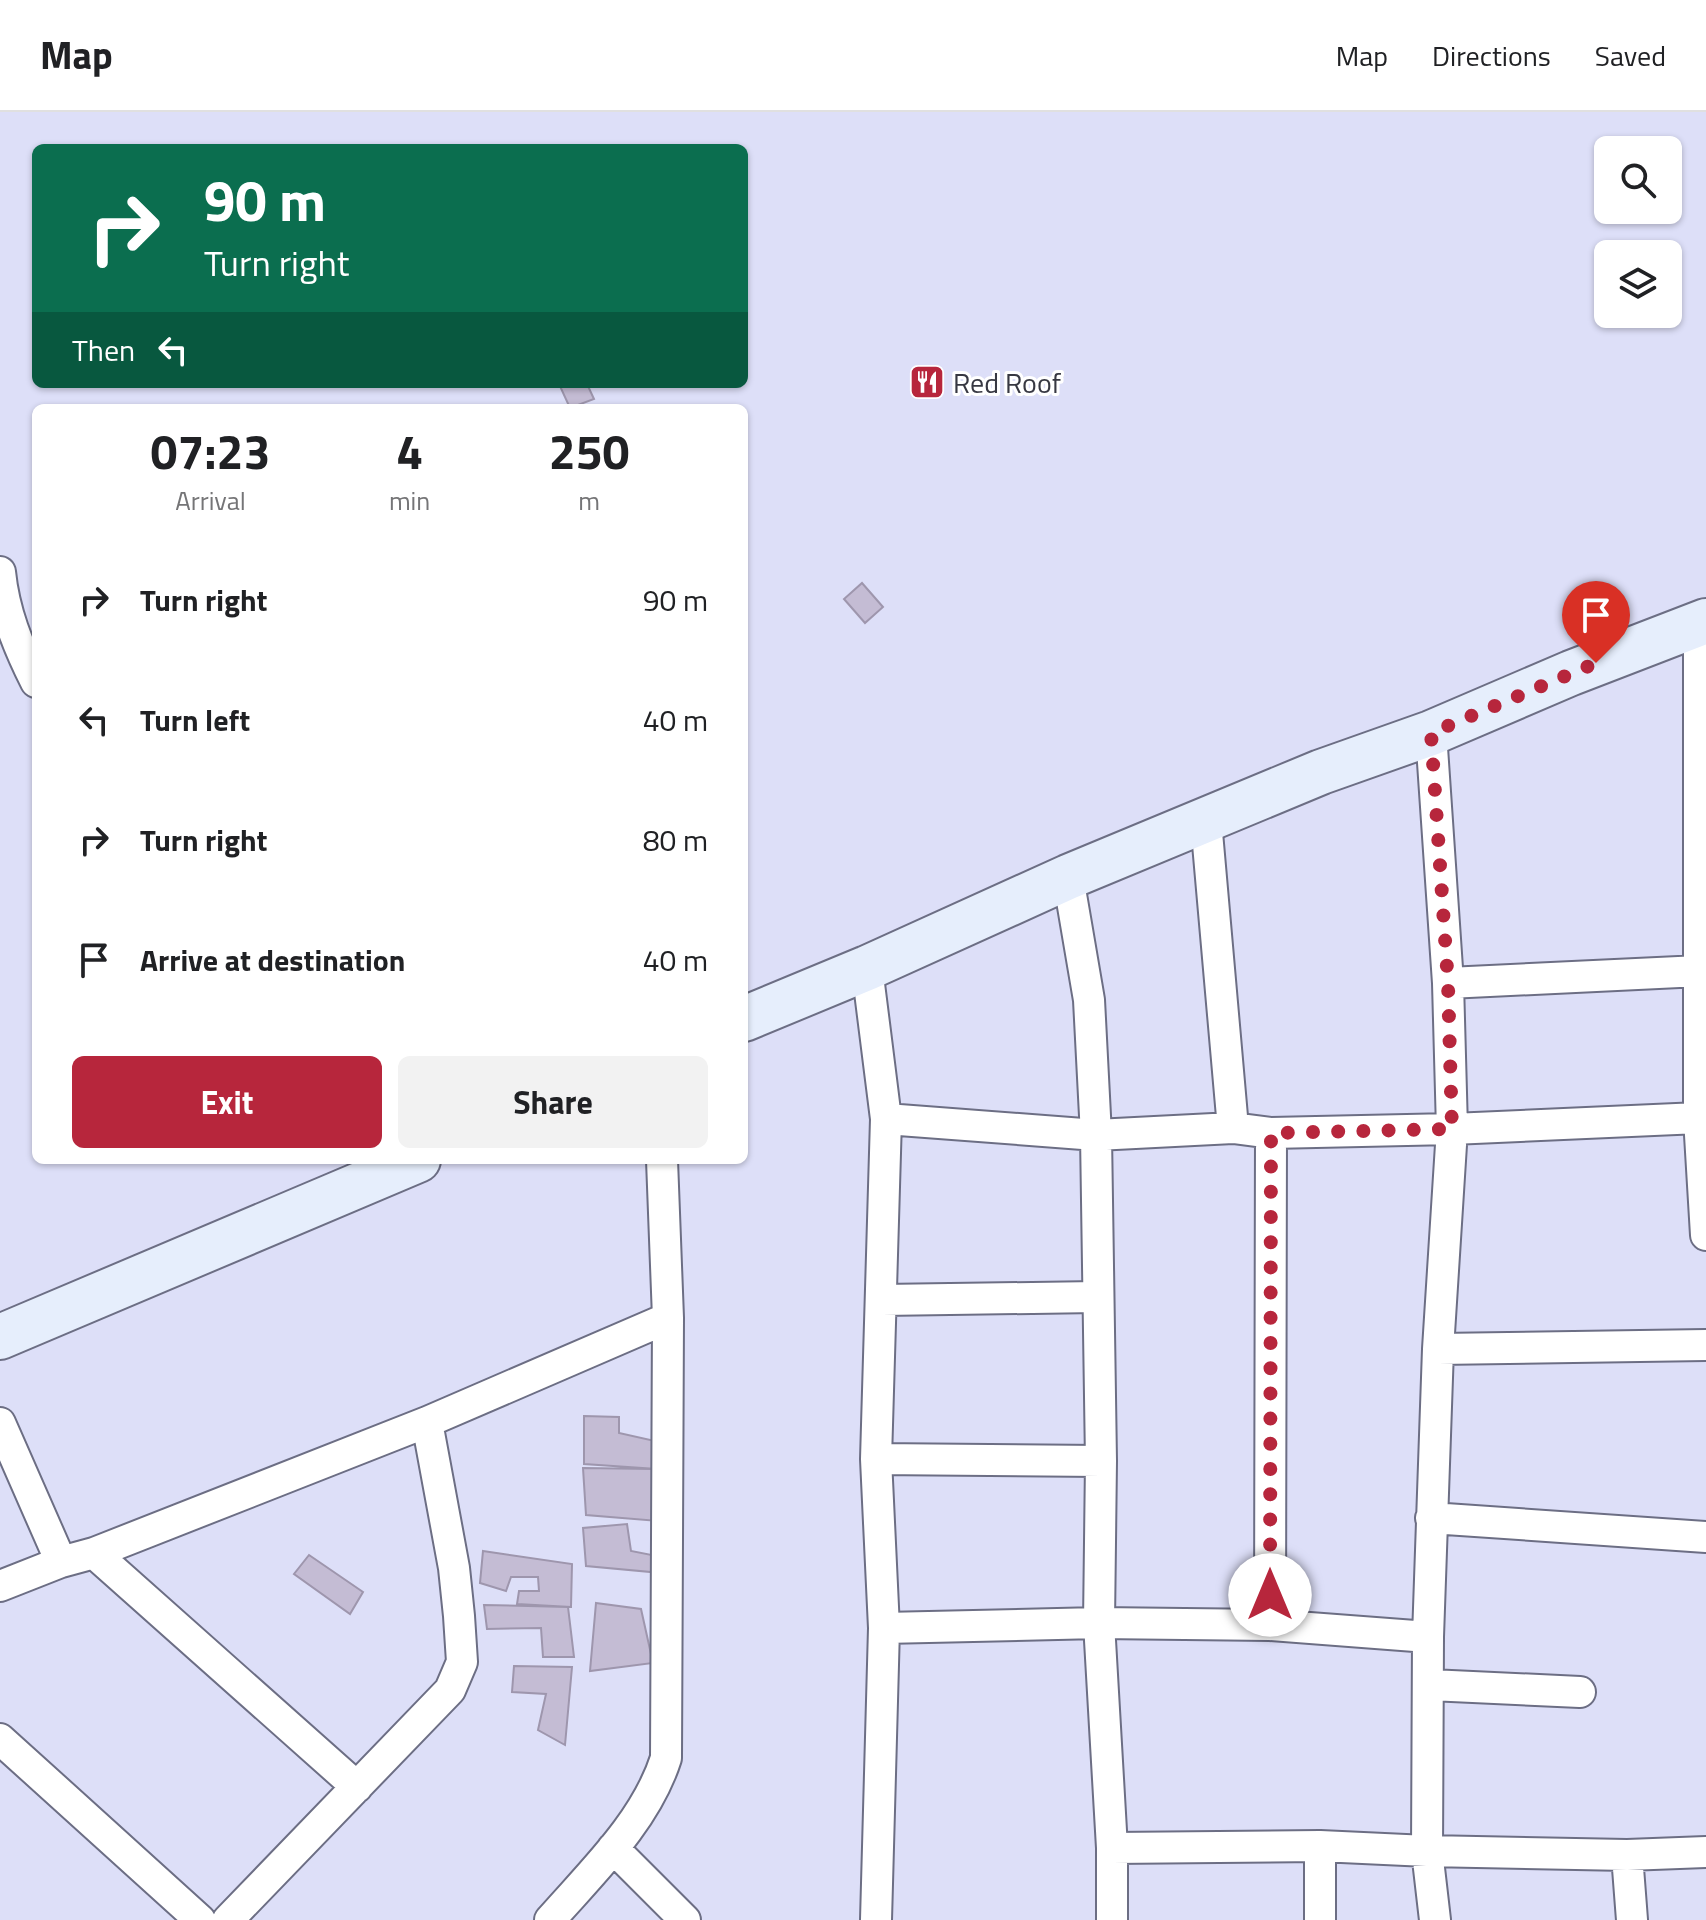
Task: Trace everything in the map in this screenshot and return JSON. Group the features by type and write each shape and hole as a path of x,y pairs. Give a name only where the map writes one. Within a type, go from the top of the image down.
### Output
{"street":[{"path":"0,572 15,641 32,674"},
{"path":"748,1016 867,968 1068,877 1321,772 1431,733 1571,673 1703,622 1699,1118 1706,1235"},
{"path":"1431,733 1448,983 1452,1129 1438,1349 1428,1637 1427,1851 1435,1920"},
{"path":"1206,821 1233,1128"},
{"path":"1068,877 1089,1000 1096,1135 1101,1461 1099,1623 1112,1848 1112,1920"},
{"path":"867,968 886,1119 876,1459 884,1628 876,1920"},
{"path":"1448,983 1700,971"},
{"path":"886,1119 1096,1135 1233,1128 1271,1133 1452,1129 1699,1118"},
{"path":"1270,1625 1271,1133"},
{"path":"0,1337 409,1164"},
{"path":"550,1920 613,1848 649,1799 666,1758 668,1318 662,1164"},
{"path":"882,1300 1097,1297"},
{"path":"0,1586 61,1562 94,1553 427,1422 668,1318"},
{"path":"1438,1349 1706,1345"},
{"path":"228,1920 450,1690 462,1662 454,1568 427,1422"},
{"path":"0,1423 61,1562"},
{"path":"876,1459 1101,1461"},
{"path":"1431,1518 1706,1537"},
{"path":"94,1553 357,1787"},
{"path":"884,1628 1099,1623 1270,1625 1428,1637"},
{"path":"1430,1685 1580,1692"},
{"path":"0,1739 200,1920"},
{"path":"1112,1848 1320,1846 1627,1855 1706,1852"},
{"path":"1320,1846 1320,1920"},
{"path":"613,1848 685,1920"},
{"path":"1627,1855 1632,1920"}],"building":[{"path":"561,388 589,388 594,399 581,404 568,404"},
{"path":"862,583 883,607 865,623 844,599"},
{"path":"584,1416 619,1417 619,1433 655,1441 657,1469 584,1464"},
{"path":"583,1468 653,1469 658,1521 586,1515"},
{"path":"627,1524 631,1551 657,1556 662,1573 586,1566 583,1528"},
{"path":"483,1551 572,1564 571,1607 517,1604 519,1591 539,1591 538,1577 511,1577 506,1591 480,1583"},
{"path":"309,1555 363,1592 350,1614 294,1574"},
{"path":"596,1603 641,1609 653,1663 590,1671"},
{"path":"484,1605 568,1607 574,1657 543,1657 541,1628 487,1629"},
{"path":"514,1666 572,1667 565,1745 538,1730 546,1694 512,1692"}],"place":[{"name":"Red Roof","path":"927,382"}],"route":[{"path":"1270,1595 1271,1133 1452,1129 1448,983 1431,733 1596,663"}]}
